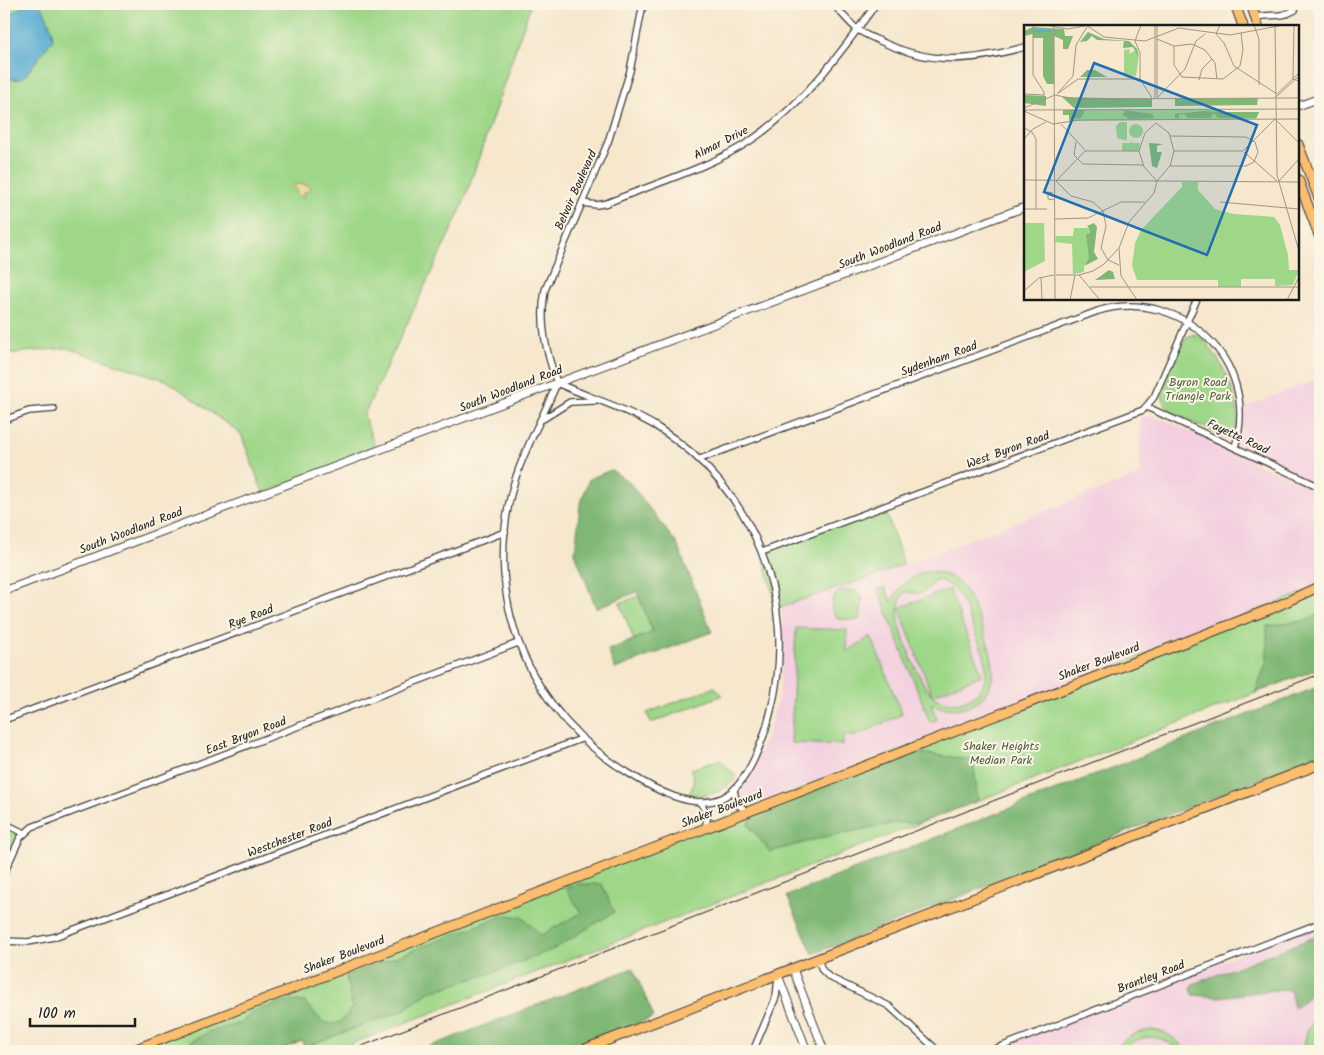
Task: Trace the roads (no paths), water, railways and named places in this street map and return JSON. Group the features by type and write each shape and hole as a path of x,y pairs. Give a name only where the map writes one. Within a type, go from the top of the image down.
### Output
{"main road":[{"path":"1235,4 1243,25"},
{"path":"1251,4 1258,25"},
{"path":"1299,147 1320,201"},
{"path":"1299,182 1320,238"},
{"name":"Shaker Boulevard","path":"131,1051 1273,608 1320,586"},
{"path":"580,1051 1320,764"}],"street":[{"name":"Belvoir Boulevard","path":"557,383 544,342 543,300 552,268 608,142 624,89 643,4"},
{"path":"833,4 857,30 912,53 951,60 1000,54 1024,47"},
{"name":"Almar Drive","path":"582,203 596,205 607,203 714,160 750,141 791,106 818,78 876,4"},
{"path":"1255,17 1268,14 1282,17 1296,10 1293,4"},
{"path":"1299,106 1320,98"},
{"name":"South Woodland Road","path":"4,591 1024,207"},
{"path":"1147,407 1154,397 1197,300"},
{"name":"Sydenham Road","path":"700,459 1110,307 1129,304 1166,310 1187,321 1217,347 1234,380 1239,399 1241,420 1236,447"},
{"path":"557,383 596,400 648,422 700,459 734,499 762,552 777,608 779,667 767,725 751,764 734,790 718,799 700,802 668,793 638,779 602,757 581,739 546,697 518,643 505,584 504,532 511,495 520,464 543,419 557,383"},
{"path":"543,419 554,410 570,402 596,400"},
{"name":"Fayette Road","path":"1147,407 1320,487"},
{"name":"West Byron Road","path":"762,552 1137,413 1147,407"},
{"path":"4,420 29,411 54,410"},
{"name":"Rye Road","path":"4,720 504,532"},
{"name":"East Bryon Road","path":"24,833 38,825 518,643"},
{"name":"Westchester Road","path":"4,941 28,942 54,937 581,739"},
{"path":"734,790 737,804 748,812"},
{"path":"700,802 708,816 705,829"},
{"path":"4,823 24,833 4,873"},
{"name":"Brantley Road","path":"990,1051 1320,923"},
{"path":"818,959 822,970 829,977 889,1006 938,1051"},
{"path":"793,969 824,1051"},
{"path":"778,974 807,1051"},
{"path":"753,1051 776,997 778,974"},
{"path":"789,1003 794,995 804,998"}],"water":[{"path":"26,4 37,4 44,10 52,30 53,39 25,76 20,79 14,79 6,77 5,74 4,19"}],"tram line":[{"path":"349,1051 1320,674"}],"park label":[{"name":"Byron Road Triangle Park","path":"1198,389"},
{"name":"Shaker Heights Median Park","path":"1001,753"}]}
